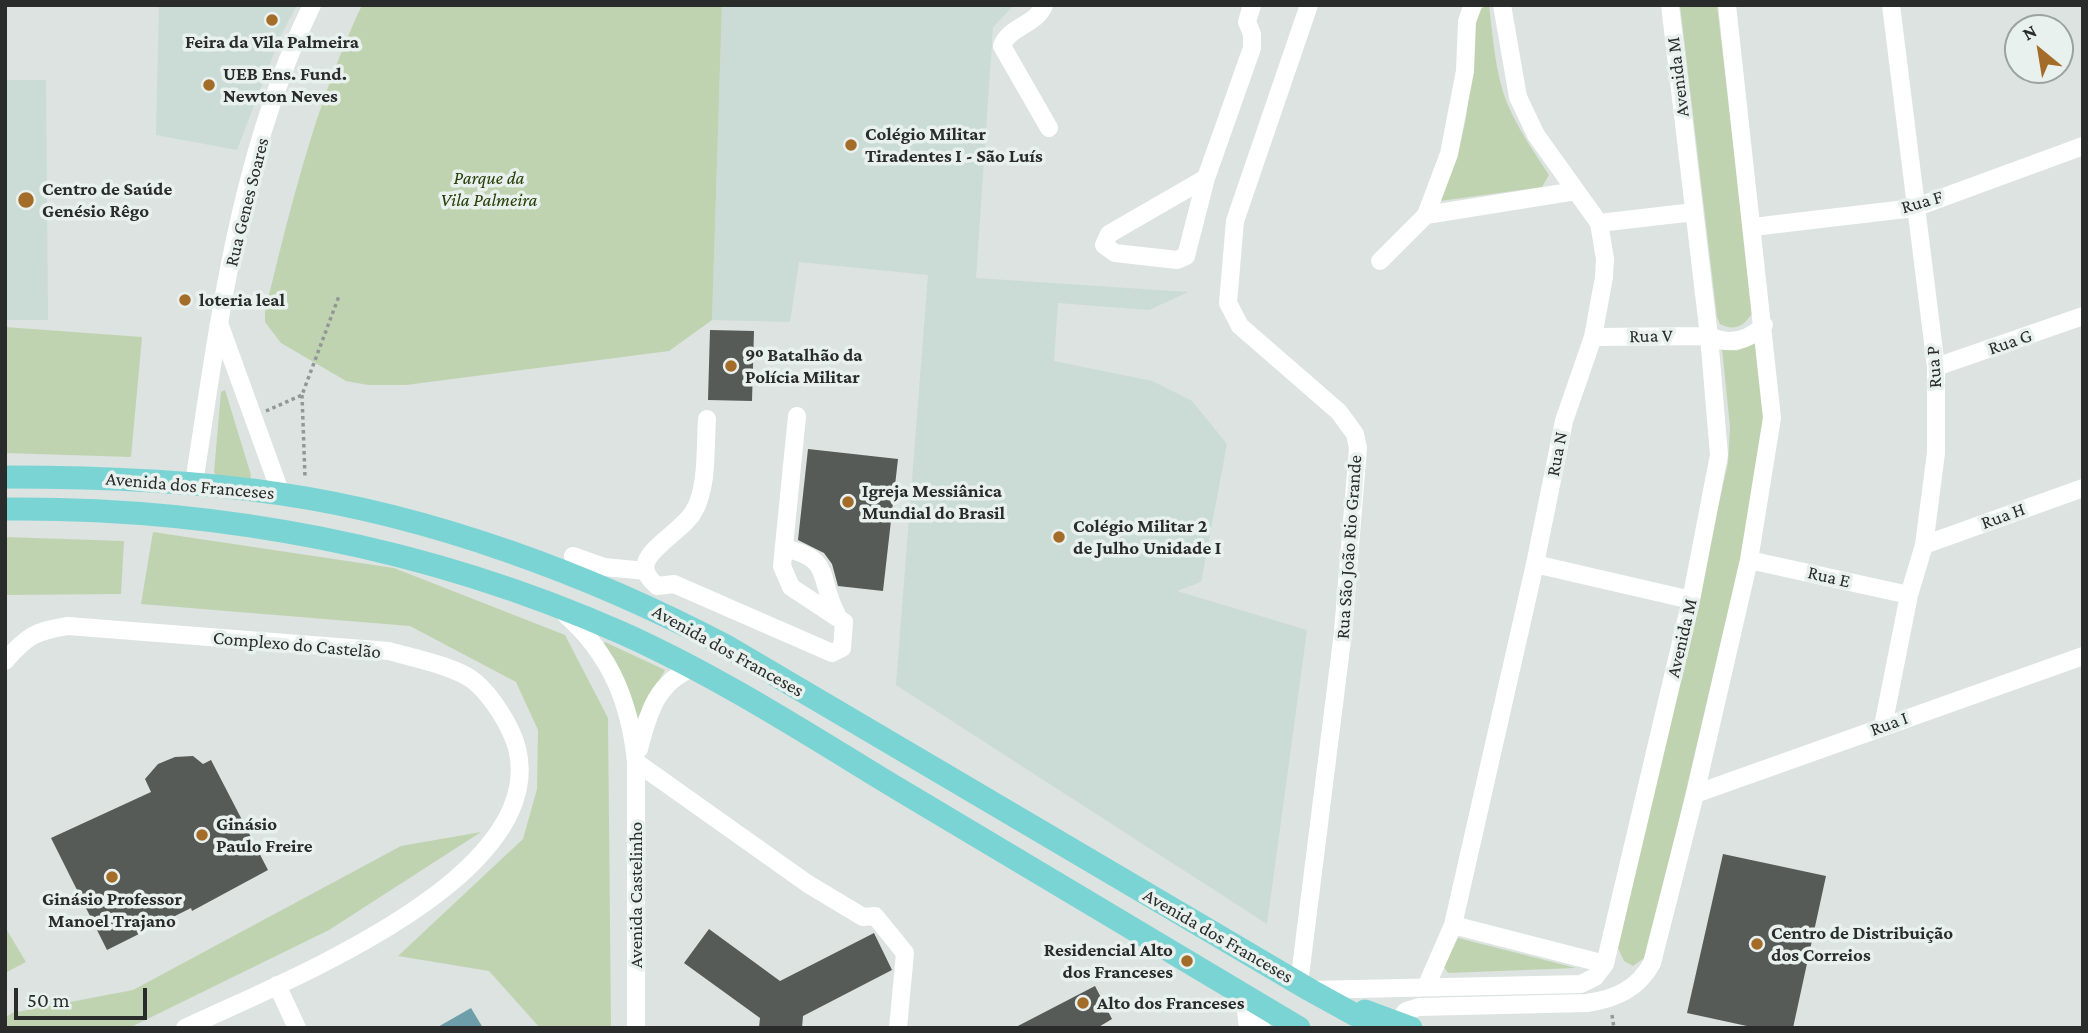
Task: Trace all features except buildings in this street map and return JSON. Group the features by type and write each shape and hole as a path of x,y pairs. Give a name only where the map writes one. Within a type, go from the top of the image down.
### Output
{"main road":[{"name":"Avenida dos Franceses","path":"5,477 194,483 305,498 398,520 505,551 647,607 726,646 1305,987 1388,1026"},
{"name":"Avenida dos Franceses","path":"5,509 153,515 289,531 436,566 558,608 695,667 1299,1028"}],"street":[{"name":"Rua Genes Soares","path":"194,483 219,323 250,176 278,88 312,5"},
{"path":"1044,5 1038,16 1005,37 1002,46 1049,128"},
{"path":"1206,178 1109,234 1104,245 1115,253 1177,260 1186,256 1206,178 1252,48 1252,34 1247,22 1252,5"},
{"name":"Rua São João Rio Grande","path":"1305,987 1343,632 1357,475 1355,433 1339,412 1240,326 1228,303 1235,221 1308,5"},
{"path":"1380,261 1426,215 1449,154 1465,71 1467,21 1473,5"},
{"name":"Rua N","path":"1426,987 1452,925 1535,564 1564,421 1592,337 1604,277 1605,259 1599,223 1536,135 1518,97 1502,5"},
{"name":"Avenida M","path":"1605,964 1691,600 1718,455 1709,336 1670,5"},
{"path":"1388,1026 1406,1011 1419,1007 1587,1003 1619,995 1641,979 1652,963 1695,794 1749,560 1772,418 1727,5"},
{"name":"Rua P","path":"1883,726 1909,595 1924,545 1936,453 1936,367 1914,208 1891,5"},
{"name":"Rua F","path":"1753,227 1914,208 2083,146"},
{"path":"1426,215 1576,191"},
{"path":"1599,223 1694,212"},
{"name":"Rua G","path":"1936,367 2083,316"},
{"path":"219,323 281,494"},
{"name":"Rua V","path":"1592,337 1709,336 1718,340 1738,341 1748,338 1764,326"},
{"path":"797,415 782,566 791,587 838,615"},
{"path":"657,586 646,571 648,557 682,527 700,499 707,419"},
{"name":"Rua H","path":"1924,545 2083,488"},
{"path":"657,586 674,584 832,653 842,648 844,622 831,603 821,567 812,556 784,548"},
{"path":"573,556 604,567 646,571"},
{"name":"Rua E","path":"1749,560 1909,595"},
{"path":"1535,564 1691,600"},
{"path":"647,607 657,586"},
{"name":"Avenida Castelinho","path":"558,608 597,647 615,677 632,726 636,762 636,1028"},
{"name":"Complexo do Castelão","path":"5,662 22,642 38,631 68,626 389,652 438,666 473,681 513,735 520,761 513,811 495,841 466,872 417,909 277,985 185,1028"},
{"name":"Rua I","path":"1695,794 2083,656"},
{"name":"Avenida Castelinho","path":"636,762 648,713 657,696 668,682 695,667"},
{"path":"636,762 808,884 863,917 875,916 905,953 898,1028"},
{"path":"1452,925 1605,964"},
{"path":"1605,964 1619,995"},
{"path":"1305,987 1581,984 1595,977 1605,964"},
{"path":"277,985 297,1028"},
{"path":"1248,1028 1251,999"},
{"path":"1251,999 1261,1028"}],"path":[{"path":"305,498 302,395 338,296"},
{"path":"254,416 302,395"}],"shaded area":[{"name":"UEB Ens. Fund. Newton Neves","path":"159,5 297,5 281,35 237,150 156,135"},
{"path":"722,5 1014,5 993,27 976,278 1188,292 1149,310 1058,303 1054,361 1152,381 1192,401 1227,444 1201,582 1177,591 1307,630 1267,924 896,685 928,275 799,262 790,322 712,320"},
{"name":"Centro de Saúde Genésio Rêgo","path":"5,80 46,80 48,320 5,320"}],"green space":[{"name":"Parque da Vila Palmeira","path":"362,5 722,5 712,320 669,351 406,385 368,385 346,381 281,343 265,322 265,312 318,117"},
{"path":"1489,5 1497,67 1507,103 1549,175 1542,187 1440,201 1464,128 1475,21 1478,10"},
{"path":"1680,5 1717,5 1753,312 1743,324 1735,327 1720,324 1717,317"},
{"path":"5,327 142,337 131,457 5,453"},
{"path":"1757,341 1765,418 1756,493 1647,956 1633,966 1624,961 1618,948 1728,463 1730,427 1722,348 1737,351"},
{"path":"225,390 251,475 250,480 216,476 214,472 221,392"},
{"path":"153,532 394,568 565,635 608,718 611,1028 540,1028 489,971 398,956 523,839 537,789 538,730 516,682 410,626 141,604"},
{"path":"5,537 124,541 121,594 5,595"},
{"path":"605,642 665,670 637,719 603,645"},
{"path":"481,832 329,930 129,1028 5,1028 5,1018 12,1013 133,990 401,846"},
{"path":"5,927 26,962 5,973"},
{"path":"1458,938 1576,968 1448,973 1444,967"}],"water":[{"path":"471,1008 483,1028 436,1028"}],"place":[{"name":"Feira da Vila Palmeira","path":"272,20"},
{"name":"UEB Ens. Fund. Newton Neves","path":"209,85"},
{"name":"Colégio Militar Tiradentes I - São Luís","path":"851,145"},
{"name":"Centro de Saúde Genésio Rêgo","path":"26,200"},
{"name":"loteria leal","path":"185,300"},
{"name":"9º Batalhão da Polícia Militar","path":"731,366"},
{"name":"Igreja Messiânica Mundial do Brasil","path":"848,502"},
{"name":"Colégio Militar 2 de Julho Unidade I","path":"1059,537"},
{"name":"Ginásio Paulo Freire","path":"202,835"},
{"name":"Ginásio Professor Manoel Trajano","path":"112,877"},
{"name":"Centro de Distribuição dos Correios","path":"1757,944"},
{"name":"Residencial Alto dos Franceses","path":"1187,961"},
{"name":"Alto dos Franceses","path":"1083,1003"}]}
